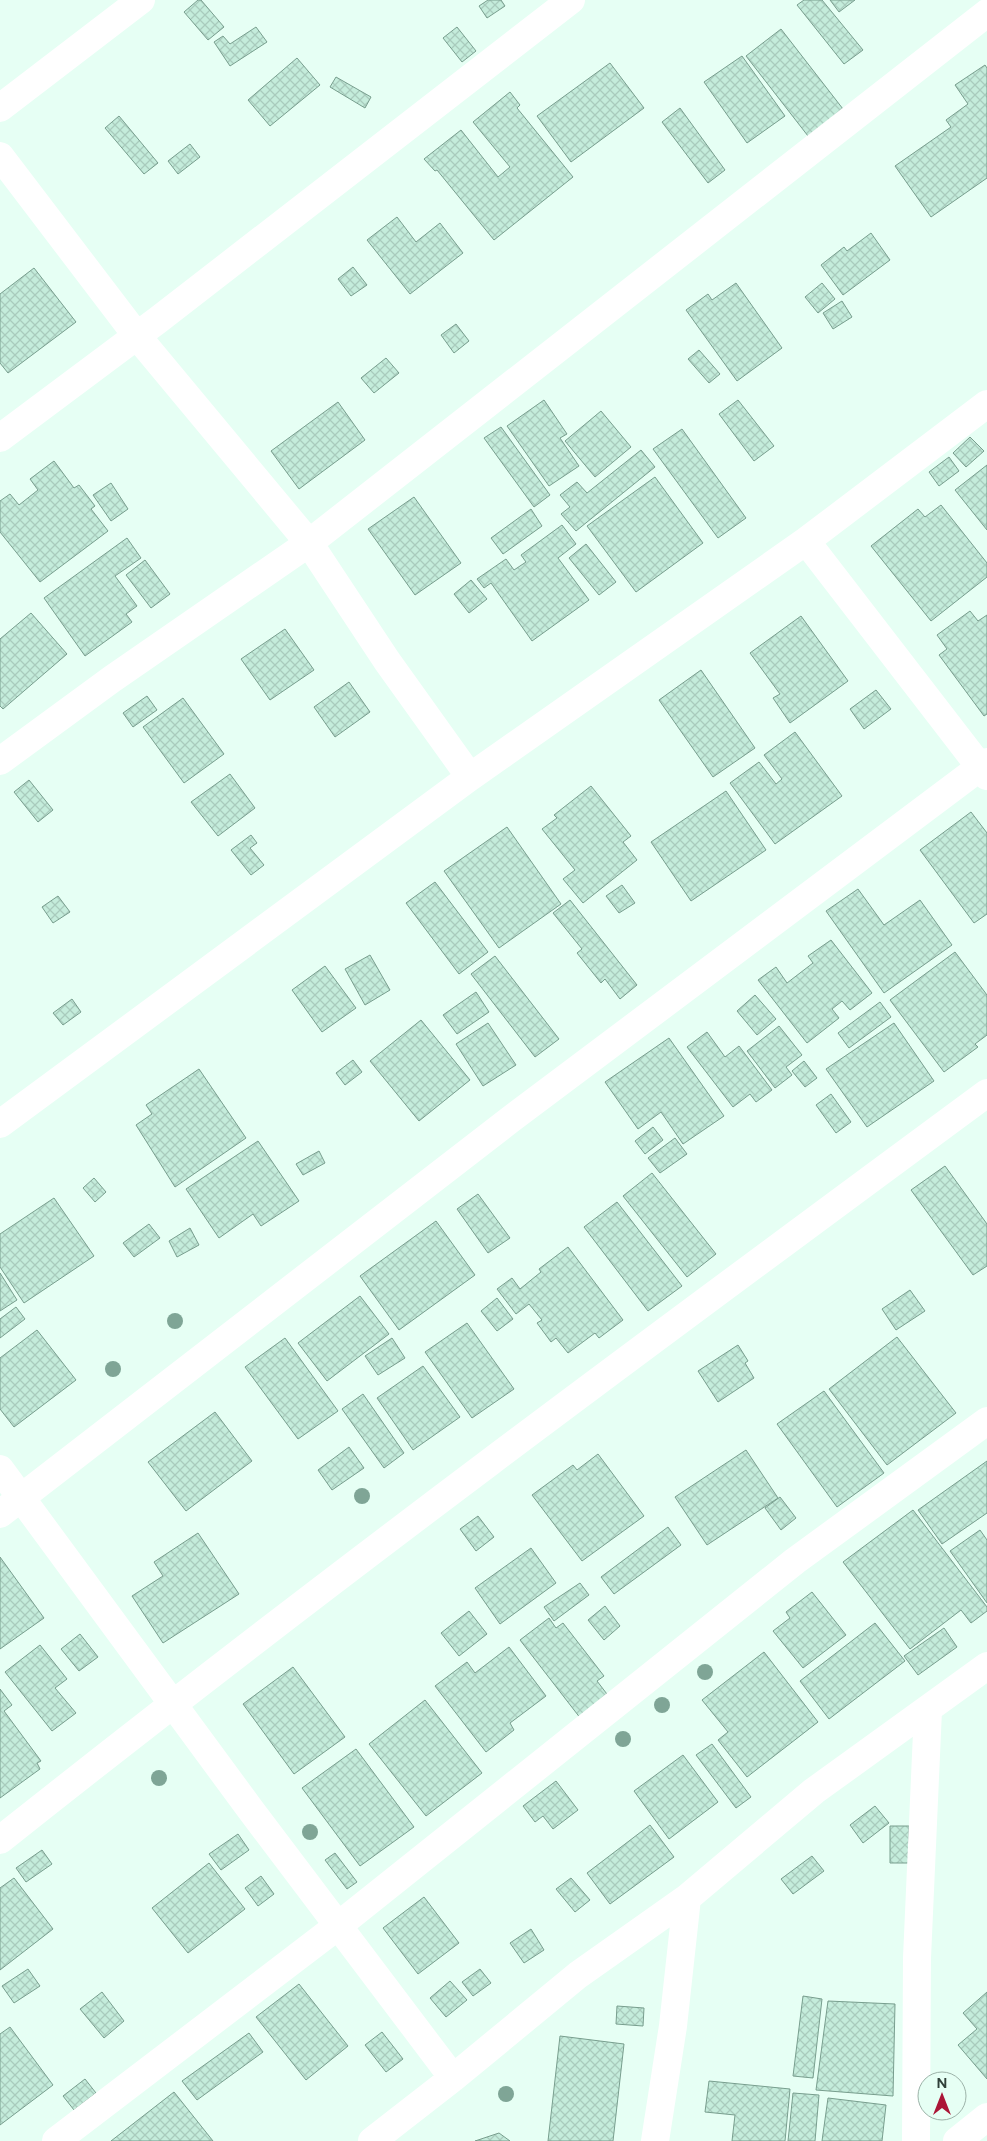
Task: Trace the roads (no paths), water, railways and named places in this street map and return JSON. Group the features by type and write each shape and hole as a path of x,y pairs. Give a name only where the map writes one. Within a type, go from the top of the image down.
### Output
{"street":[{"path":"0,108 141,0"},
{"path":"0,438 137,336 571,0"},
{"path":"0,761 112,679 309,543 987,13"},
{"path":"0,156 137,336 309,543 387,661 470,777"},
{"path":"0,1124 470,777 806,541 987,404"},
{"path":"10,1506 511,1119 985,769 806,541"},
{"path":"0,1840 173,1702 665,1330 987,1093"},
{"path":"56,2141 339,1925 795,1561 987,1421"},
{"path":"0,1469 10,1506 173,1702 250,1809 453,2078"},
{"path":"373,2140 453,2078 578,1975 687,1898 814,1791 987,1666"},
{"path":"916,2141 917,1958 928,1710"},
{"path":"655,2141 673,2026 687,1898"},
{"path":"957,2141 987,2117"}]}
